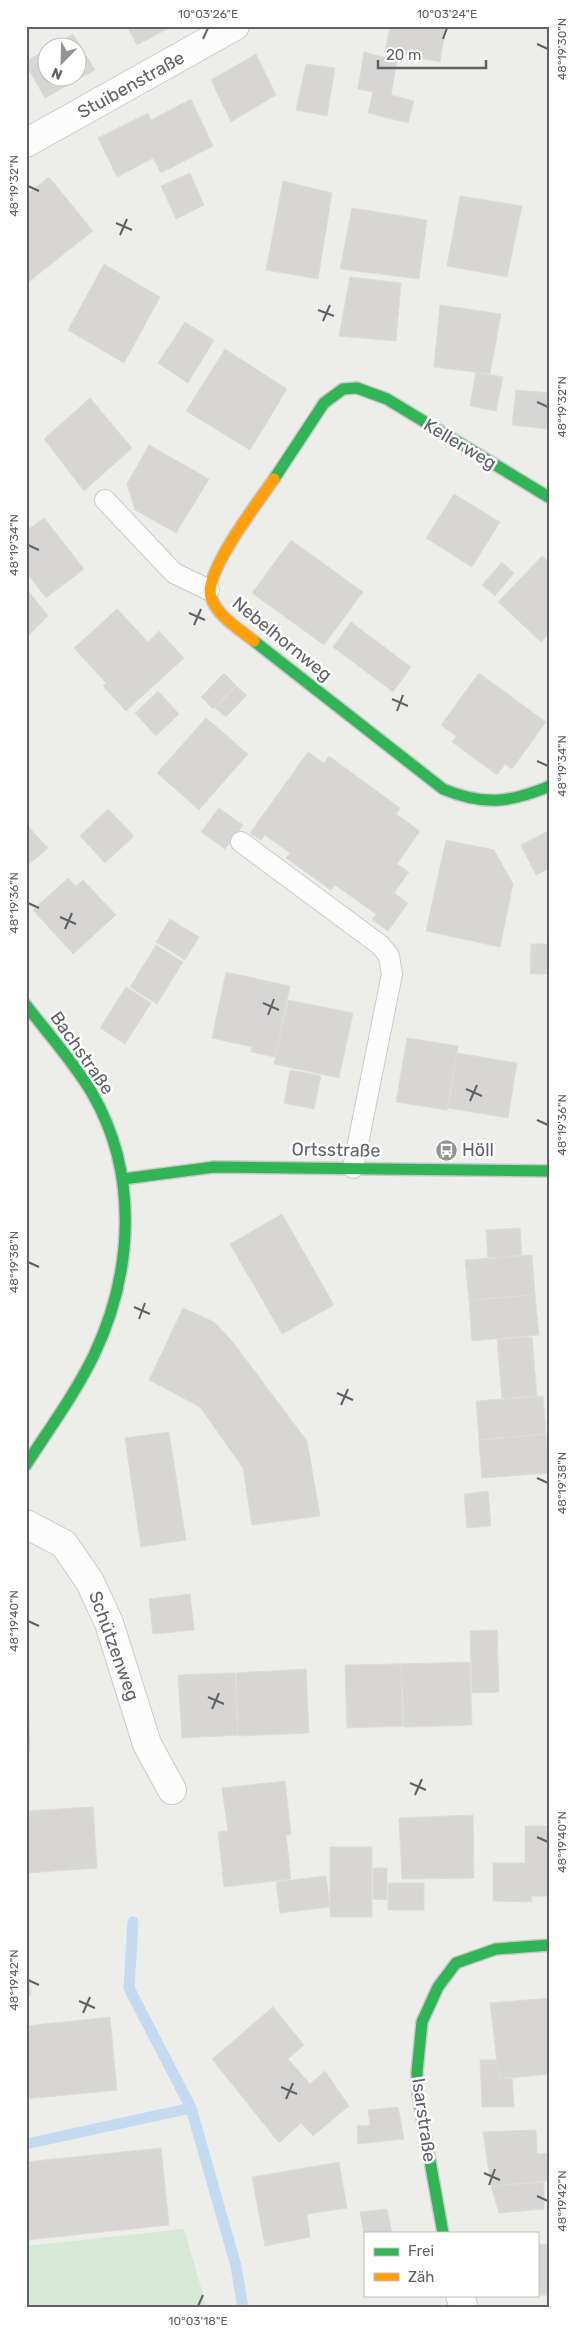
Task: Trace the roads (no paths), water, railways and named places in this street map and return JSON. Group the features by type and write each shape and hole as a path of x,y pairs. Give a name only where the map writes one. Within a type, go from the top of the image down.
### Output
{"street":[{"name":"Stuibenstraße","path":"27,142 235,26"},
{"name":"Kellerweg","path":"209,590 215,569 222,557 324,403 332,395 343,389 357,388 387,399 550,498"},
{"name":"Nebelhornweg","path":"209,590 214,605 228,620 443,789 474,801 492,803 510,801 550,786"},
{"name":"Bachstraße","path":"26,1005 81,1076 99,1107 123,1179 127,1209 126,1242 118,1286 106,1325 80,1381 26,1465"},
{"name":"Ortsstraße","path":"123,1179 214,1167 550,1171"},
{"name":"Schützenweg","path":"26,1524 64,1544 90,1582 109,1623 147,1744 172,1790"},
{"name":"Isarstraße","path":"442,2232 418,2095 417,2072 422,2022 438,1987 456,1963 496,1949 550,1945"},
{"path":"460,2296 464,2308"}],"lane":[{"path":"105,500 174,573 209,590"},
{"path":"240,842 380,945 389,956 392,974 353,1168"}],"waterway":[{"path":"133,1922 129,1988 191,2108 236,2266 243,2308"},
{"path":"26,2144 191,2108"}],"place":[{"name":"Höll","path":"446,1150"}]}
